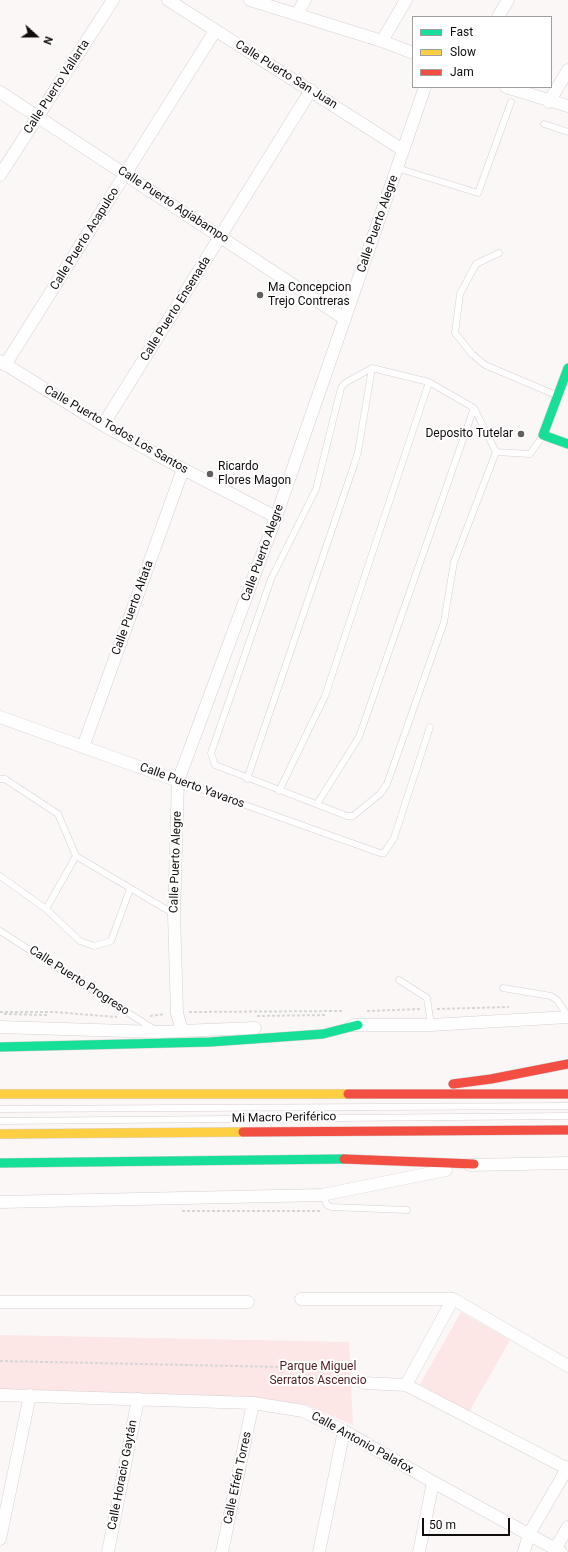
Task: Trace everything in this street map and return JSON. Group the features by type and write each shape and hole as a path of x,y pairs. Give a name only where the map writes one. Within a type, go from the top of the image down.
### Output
{"main road":[{"path":"568,368 543,435 568,444"},
{"path":"0,1047 217,1041 323,1034 358,1025"},
{"path":"385,1093 491,1079 568,1064"},
{"path":"0,1094 385,1093 485,1096 568,1094"},
{"path":"0,1134 568,1130"},
{"path":"317,1142 359,1131"},
{"path":"310,1150 360,1159"},
{"path":"0,1156 100,1152"},
{"path":"0,1163 360,1159 474,1164"}],"street":[{"name":"Calle Puerto Vallarta","path":"0,175 113,0"},
{"name":"Calle Puerto San Juan","path":"168,0 215,31 312,90 403,150"},
{"path":"250,0 382,41 412,53"},
{"path":"297,14 305,0"},
{"path":"382,41 406,0"},
{"path":"499,16 508,0"},
{"name":"Calle Puerto Acapulco","path":"3,363 215,31"},
{"path":"550,102 568,70"},
{"name":"Calle Puerto Alegre","path":"182,1031 177,1012 174,914 178,781 276,517 425,88"},
{"path":"509,88 550,102 568,106"},
{"name":"Calle Puerto Ensenada","path":"103,425 312,90"},
{"name":"Calle Puerto Agiabampo","path":"0,92 345,319"},
{"name":"Calle Puerto Todos Los Santos","path":"3,363 103,425 183,470 276,517"},
{"name":"Calle Puerto Altata","path":"83,747 183,470"},
{"name":"Calle Puerto Yavaros","path":"0,717 178,781"},
{"path":"0,1027 158,1032 358,1025 431,1025 568,1017"},
{"path":"0,1202 322,1195 474,1164 568,1163"},
{"path":"424,1299 436,1309 440,1322"},
{"path":"406,1385 453,1299"},
{"path":"301,1300 453,1299 568,1366"},
{"path":"0,1302 248,1302"},
{"path":"364,1383 406,1385 568,1468 529,1534 524,1552"},
{"name":"Calle Antonio Palafox","path":"0,1395 253,1403 303,1412 344,1431 558,1551"},
{"path":"0,1539 30,1395"},
{"name":"Calle Horacio Gaytán","path":"108,1552 138,1399"},
{"name":"Calle Efrén Torres","path":"222,1552 253,1403"},
{"path":"319,1552 344,1431"},
{"path":"419,1552 433,1482"},
{"path":"558,1551 568,1527"}],"lane":[{"path":"397,168 478,193 511,102"},
{"path":"544,124 568,132"},
{"path":"499,253 476,264 460,294 455,334 472,354 485,365 558,396"},
{"path":"247,779 358,452 372,368"},
{"path":"372,368 429,382 474,408 496,452 454,562 444,622 387,784 380,794 354,816 347,816 247,779 215,765 211,753 271,579 316,489 341,388 345,383 372,368"},
{"path":"279,791 325,696 429,382"},
{"path":"317,804 359,737 474,408"},
{"path":"496,452 530,454 543,435"},
{"name":"Calle Puerto Yavaros","path":"178,781 380,853 384,852 394,838 430,727"},
{"path":"0,779 5,779 58,814 76,856 174,914"},
{"path":"46,909 76,856"},
{"path":"0,876 46,909 80,941 94,946 111,941 130,889"},
{"name":"Calle Puerto Progreso","path":"0,931 158,1032"},
{"path":"399,980 427,998 431,1025"},
{"path":"503,988 551,996 557,1000 568,1017"},
{"name":"Mi Macro Periférico","path":"0,1109 568,1106"},
{"name":"Mi Macro Periférico","path":"0,1121 568,1116"},
{"path":"322,1195 327,1205 331,1207 407,1210"}],"path":[{"path":"367,1014 515,1007"},
{"path":"0,1013 54,1012 137,1018 177,1012 347,1011"},
{"path":"362,1011 508,1011"},
{"path":"0,1013 119,1020"},
{"path":"251,1016 344,1014"},
{"path":"0,1361 282,1367 282,1377 345,1380"}],"green space":[{"path":"461,1312 510,1340 469,1412 420,1384"},
{"name":"Parque Miguel Serratos Ascencio","path":"0,1335 349,1342 353,1425 304,1404 0,1389"}],"traffic: fast":[{"path":"568,368 543,435 568,444"},
{"path":"0,1047 210,1042 323,1034 358,1025"},
{"path":"0,1163 344,1159"}],"traffic: slow":[{"path":"0,1094 348,1094"},
{"path":"0,1134 243,1132"}],"traffic: jam":[{"path":"453,1084 491,1079 568,1064"},
{"path":"348,1094 568,1094"},
{"path":"243,1132 568,1130"},
{"path":"344,1159 474,1164"}],"place":[{"name":"Ma Concepcion Trejo Contreras","path":"260,295"},
{"name":"Deposito Tutelar","path":"521,434"},
{"name":"Ricardo Flores Magon","path":"210,474"}]}
